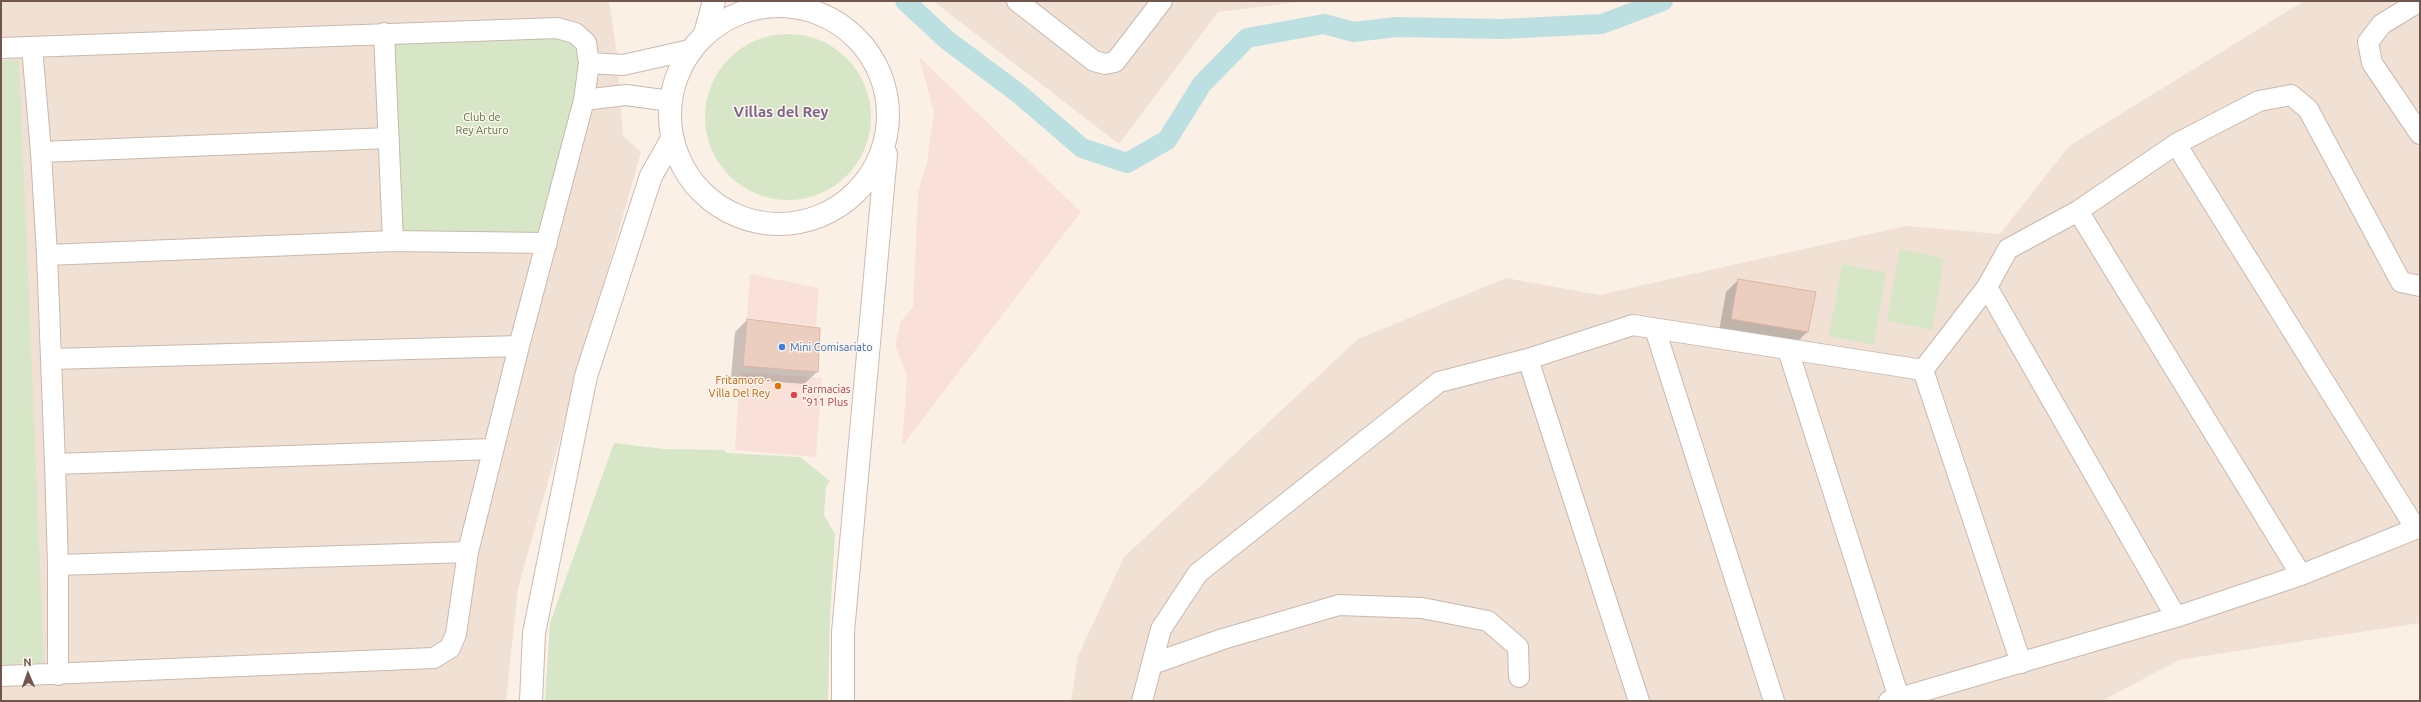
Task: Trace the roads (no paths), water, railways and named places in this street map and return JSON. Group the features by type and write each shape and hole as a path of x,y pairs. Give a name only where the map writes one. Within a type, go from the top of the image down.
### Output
{"street":[{"path":"705,34 714,1"},
{"path":"829,1 840,24"},
{"path":"1017,1 1094,61 1105,64 1115,62 1162,1"},
{"path":"2420,1 2382,24 2368,42 2372,63 2420,134"},
{"path":"843,701 843,632 888,135 889,103 881,72 864,45 840,24 807,9 771,6 736,14 705,34 690,50 677,74 670,101 669,120 672,139 686,174 711,201 744,219 782,225 818,218 851,198 875,170 888,135"},
{"path":"1,48 384,33 557,28 575,33 586,43 589,63 584,100 492,449 468,552 456,634 450,648 434,658 58,675 1,676"},
{"path":"384,33 393,241"},
{"path":"32,47 41,152 47,255 58,565 58,675"},
{"path":"589,63 623,65 690,50"},
{"path":"584,100 626,95 670,101"},
{"path":"1923,370 1987,287 2008,250 2078,211 2176,144 2258,101 2291,95 2308,109 2401,282 2420,286"},
{"path":"41,152 389,138"},
{"path":"531,701 534,633 586,376 651,176 672,139"},
{"path":"1788,350 1894,699 2176,617 2301,575 2418,528 2176,144"},
{"path":"2078,211 2301,575"},
{"path":"47,255 393,241 547,243"},
{"path":"1987,287 2176,617"},
{"path":"1142,701 1161,629 1198,573 1440,382 1528,359 1633,325 1923,370"},
{"path":"1654,329 1774,701"},
{"path":"51,359 519,346"},
{"path":"1528,359 1639,701"},
{"path":"1923,370 2021,663"},
{"path":"55,464 492,449"},
{"path":"58,565 468,552"},
{"path":"1152,664 1223,639 1339,605 1422,608 1488,621 1518,647 1519,677"}],"waterway":[{"path":"905,1 947,40 1018,93 1082,148 1127,163 1167,140 1202,84 1247,38 1324,24 1354,32 1396,27 1502,29 1602,24 1663,1"}],"place":[{"name":"Mini Comisariato","path":"782,347"},
{"name":"Fritamoro - Villa Del Rey","path":"778,386"},
{"name":"Farmacias \"911 Plus","path":"794,395"}],"district":[{"name":"Villas del Rey","path":"781,112"}],"park label":[{"name":"Club de Rey Arturo","path":"482,123"}]}
